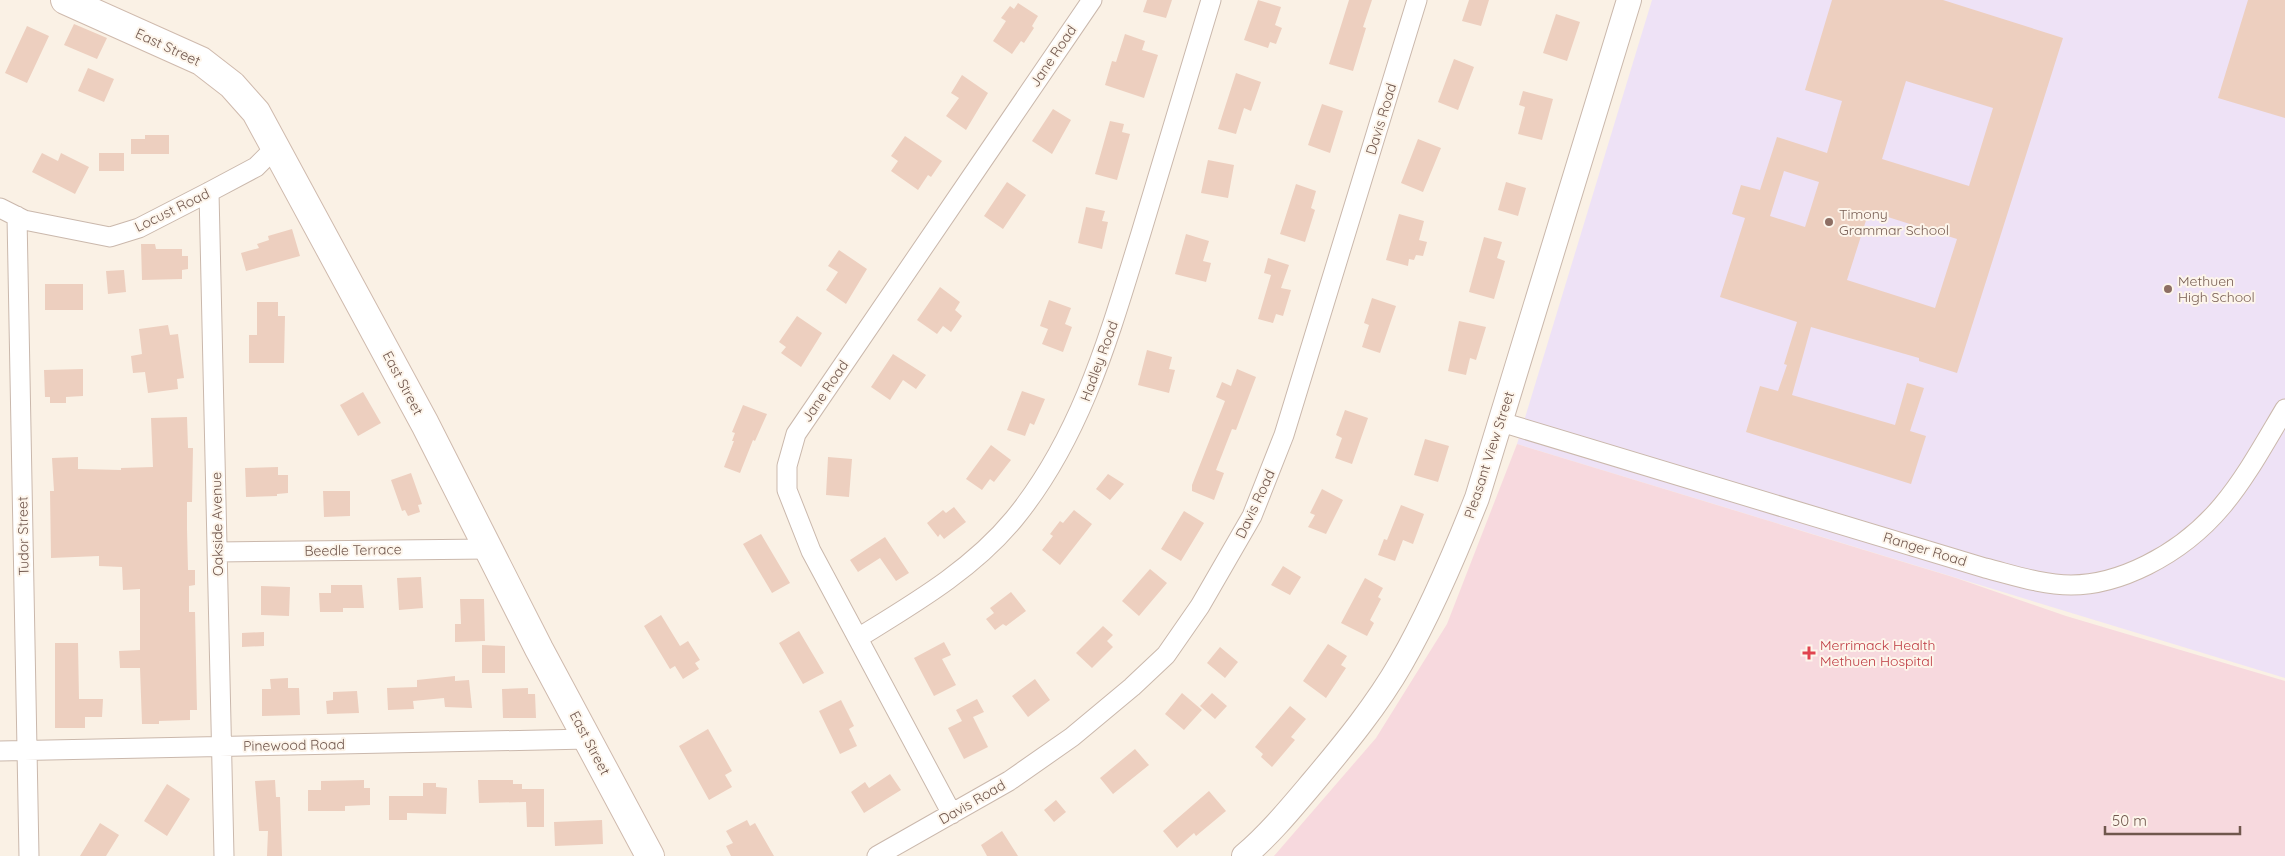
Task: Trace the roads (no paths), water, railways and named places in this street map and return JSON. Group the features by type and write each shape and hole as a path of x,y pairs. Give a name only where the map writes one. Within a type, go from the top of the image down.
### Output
{"main road":[{"name":"East Street","path":"65,0 201,61 232,85 256,112 425,424 650,856"}],"street":[{"name":"Jane Road","path":"952,814 811,551 787,490 787,466 796,434 1092,0"},
{"name":"Hadley Road","path":"858,638 928,595 979,555 1014,519 1051,466 1093,383 1211,0"},
{"name":"Davis Road","path":"877,856 1009,781 1072,737 1132,687 1166,655 1200,606 1252,516 1284,435 1417,0"},
{"name":"Pleasant View Street","path":"1244,856 1266,835 1328,765 1377,701 1401,663 1463,534 1501,422 1630,0"},
{"name":"Locust Road","path":"8,212 68,230 110,237 138,228 256,167 276,147"},
{"name":"Oakside Avenue","path":"209,192 224,856"},
{"name":"Tudor Street","path":"8,212 29,856"},
{"name":"Ranger Road","path":"1501,422 1985,568 2036,581 2070,585 2107,582 2139,569 2168,554 2193,536 2214,517 2241,483 2285,409"},
{"name":"Beedle Terrace","path":"218,552 488,548"},
{"name":"Pinewood Road","path":"0,751 588,739"}],"place":[{"name":"Timony Grammar School","path":"1829,222"},
{"name":"Methuen High School","path":"2168,289"},
{"name":"Merrimack Health Methuen Hospital","path":"1809,653"}]}
